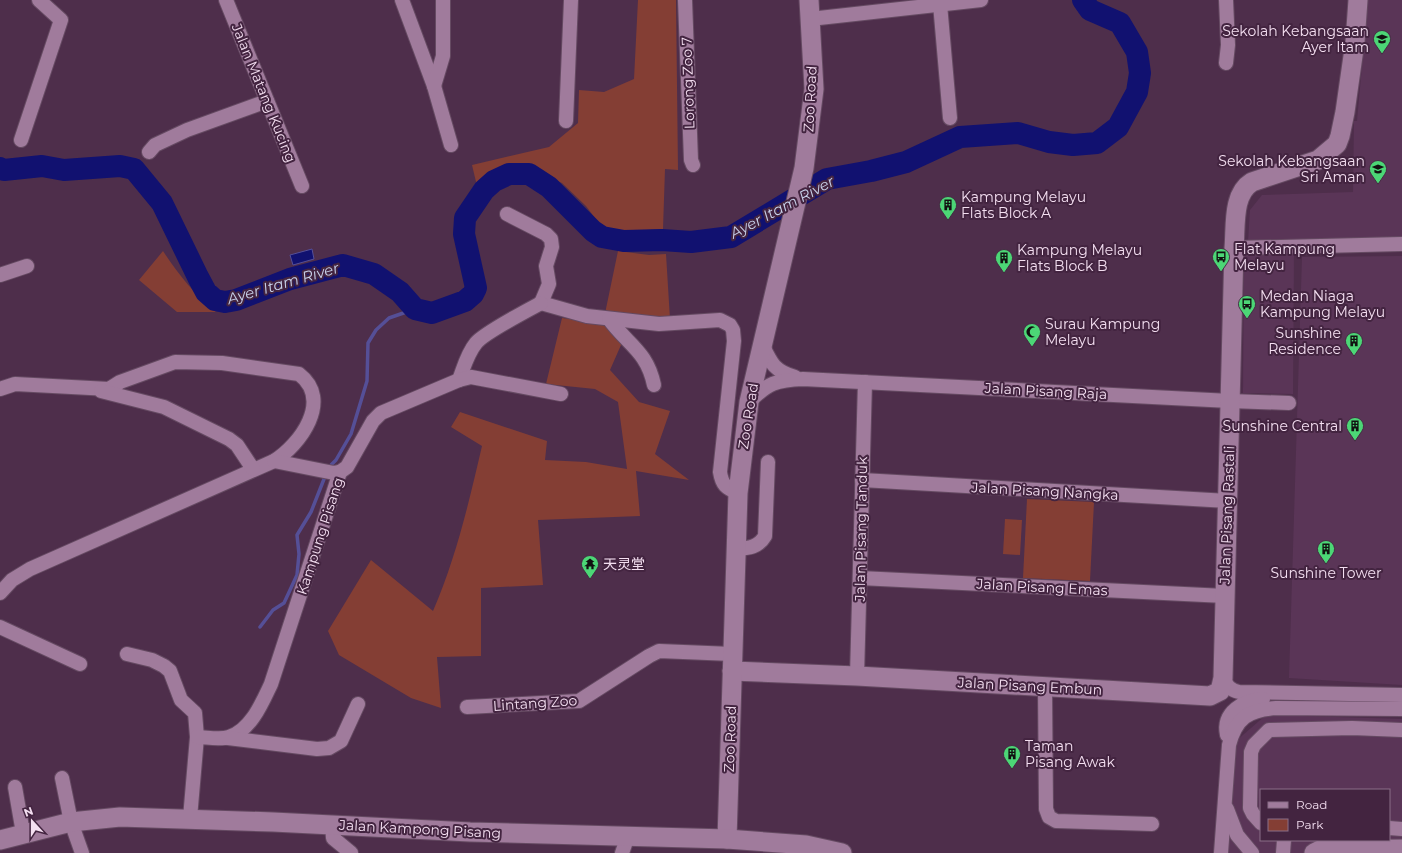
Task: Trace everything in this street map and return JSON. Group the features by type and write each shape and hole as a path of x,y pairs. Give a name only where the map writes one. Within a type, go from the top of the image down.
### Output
{"main road":[{"name":"Zoo Road","path":"727,839 735,549 738,493 749,402 789,225 804,168 814,89 809,0"},
{"name":"Jalan Pisang Rastali","path":"1223,678 1234,248 1238,202 1245,186 1260,179 1318,160 1337,144 1342,129 1355,42 1358,0"},
{"name":"Jalan Pisang Embun","path":"732,663 858,676 1210,696 1220,691 1223,678"},
{"name":"Jalan Kampong Pisang","path":"0,840 71,822 120,816 470,832 625,845 667,837 727,839 806,845 842,853"},
{"path":"667,837 686,847 756,849 779,843"},
{"path":"1314,853 1320,850 1391,845"}],"street":[{"path":"21,140 61,20 38,0"},
{"name":"Jalan Matang Kucing","path":"226,0 302,186"},
{"path":"402,0 434,86 451,145"},
{"path":"434,86 443,56 443,0"},
{"path":"566,121 571,0"},
{"name":"Lorong Zoo 7","path":"685,0 691,160 693,165"},
{"path":"810,19 981,0"},
{"path":"1226,0 1228,45 1226,63"},
{"path":"940,4 950,118"},
{"path":"149,152 155,145 187,130 267,101"},
{"path":"507,214 546,234 551,239 552,247 546,266 549,284 542,304"},
{"path":"1234,248 1402,244"},
{"path":"0,275 27,266"},
{"path":"459,380 468,356 477,342 525,311 542,304 575,314 659,324 720,320 730,325 733,330 734,341 720,472 721,479 726,487 738,493"},
{"path":"609,319 619,333 643,356 651,370 654,385"},
{"name":"Jalan Pisang Raja","path":"762,344 770,361 781,373 803,379"},
{"path":"0,389 15,384 109,389 120,382 175,362 222,363 299,374 304,378 311,389 313,402 312,415 306,430 286,453 274,461 30,569 12,580 0,593"},
{"name":"Kampung Pisang","path":"228,738 250,722 271,684 331,472 347,467 373,421 381,412 459,380 479,377 562,394"},
{"name":"Jalan Pisang Raja","path":"749,402 762,389 781,380 803,379 1289,403"},
{"name":"Jalan Pisang Tanduk","path":"858,676 865,382"},
{"path":"95,389 164,407 220,435 237,445 253,469"},
{"path":"274,461 331,472"},
{"path":"735,549 754,547 763,541 765,536 768,462"},
{"name":"Jalan Pisang Nangka","path":"862,480 1228,501"},
{"name":"Jalan Pisang Emas","path":"860,578 1225,596"},
{"path":"0,627 80,664"},
{"name":"Lintang Zoo","path":"467,707 579,701 659,651 732,663"},
{"path":"127,654 152,660 170,671 181,700 195,713 197,720 197,737 190,818"},
{"path":"1223,678 1227,686 1239,692 1402,695"},
{"path":"1045,687 1046,809 1049,817 1056,821 1152,824"},
{"path":"1221,853 1229,746 1226,732 1228,723 1240,712 1248,701 1309,693"},
{"path":"197,737 228,738 317,749 329,748 341,741 358,704"},
{"path":"1240,712 1276,708 1396,708 1396,730 1274,729 1266,732 1254,745 1251,756 1250,808 1260,822"},
{"path":"62,778 71,822 82,853"},
{"path":"15,787 23,833"},
{"path":"1225,803 1237,835 1252,853"},
{"path":"332,825 333,838 351,853"},
{"path":"1390,828 1402,828"},
{"path":"1283,853 1284,841"}],"shaded area":[{"name":"Sekolah Kebangsaan Sri Aman","path":"1368,0 1402,0 1402,239 1248,242 1250,210 1262,195 1353,192 1354,121 1357,121"},
{"path":"312,249 314,259 293,265 290,255"},
{"path":"1244,253 1294,253 1293,394 1243,393"},
{"name":"Sunshine Central","path":"1402,256 1402,685 1289,678 1302,257"},
{"path":"1266,715 1402,719 1402,853 1228,853 1236,741"}],"green space":[{"path":"638,0 676,0 678,170 665,169 663,229 615,232 604,230 586,206 562,183 533,170 518,167 498,172 477,186 472,165 549,147 578,123 579,90 604,92 634,79"},
{"path":"163,251 187,283 216,312 177,312 139,280"},
{"path":"618,251 649,255 666,254 670,319 628,317 621,345 610,370 639,402 670,411 655,454 689,480 636,471 640,516 538,520 543,585 481,588 481,656 437,657 441,708 411,698 339,655 328,631 371,560 433,611 449,571 467,509 482,446 451,427 460,412 547,441 545,460 586,462 627,469 618,402 595,389 546,384 562,318 603,323"},
{"path":"1027,499 1094,502 1090,581 1023,578"},
{"path":"1005,519 1022,520 1020,555 1003,554"}],"waterway":[{"name":"Ayer Itam River","path":"0,168 4,170 42,166 64,170 120,166 134,169 162,203 206,292 215,300 225,302 236,300 290,279 343,265 374,274 400,292 415,309 432,313 465,301 473,294 476,288 464,234 465,218 484,190 494,181 509,174 529,174 549,187 593,231 602,237 624,241 662,240 691,242 731,237 827,179 871,171 906,162 960,137 1018,133 1049,142 1073,145 1097,143 1118,127 1137,92 1140,73 1137,52 1120,23 1090,10 1083,0"},
{"path":"328,468 336,460 351,434 367,381 368,343 376,330 389,318 415,309"},
{"path":"260,627 273,610 284,603 297,575 299,554 297,535 311,512 326,474"}],"place":[{"name":"Sekolah Kebangsaan Ayer Itam","path":"1382,54"},
{"name":"Sekolah Kebangsaan Sri Aman","path":"1378,184"},
{"name":"Kampung Melayu Flats Block A","path":"948,220"},
{"name":"Flat Kampung Melayu","path":"1221,272"},
{"name":"Kampung Melayu Flats Block B","path":"1004,273"},
{"name":"Medan Niaga Kampung Melayu","path":"1247,319"},
{"name":"Surau Kampung Melayu","path":"1032,347"},
{"name":"Sunshine Residence","path":"1354,356"},
{"name":"Sunshine Central","path":"1355,441"},
{"name":"Sunshine Tower","path":"1326,564"},
{"name":"天灵堂","path":"590,579"},
{"name":"Taman Pisang Awak","path":"1012,769"}]}
